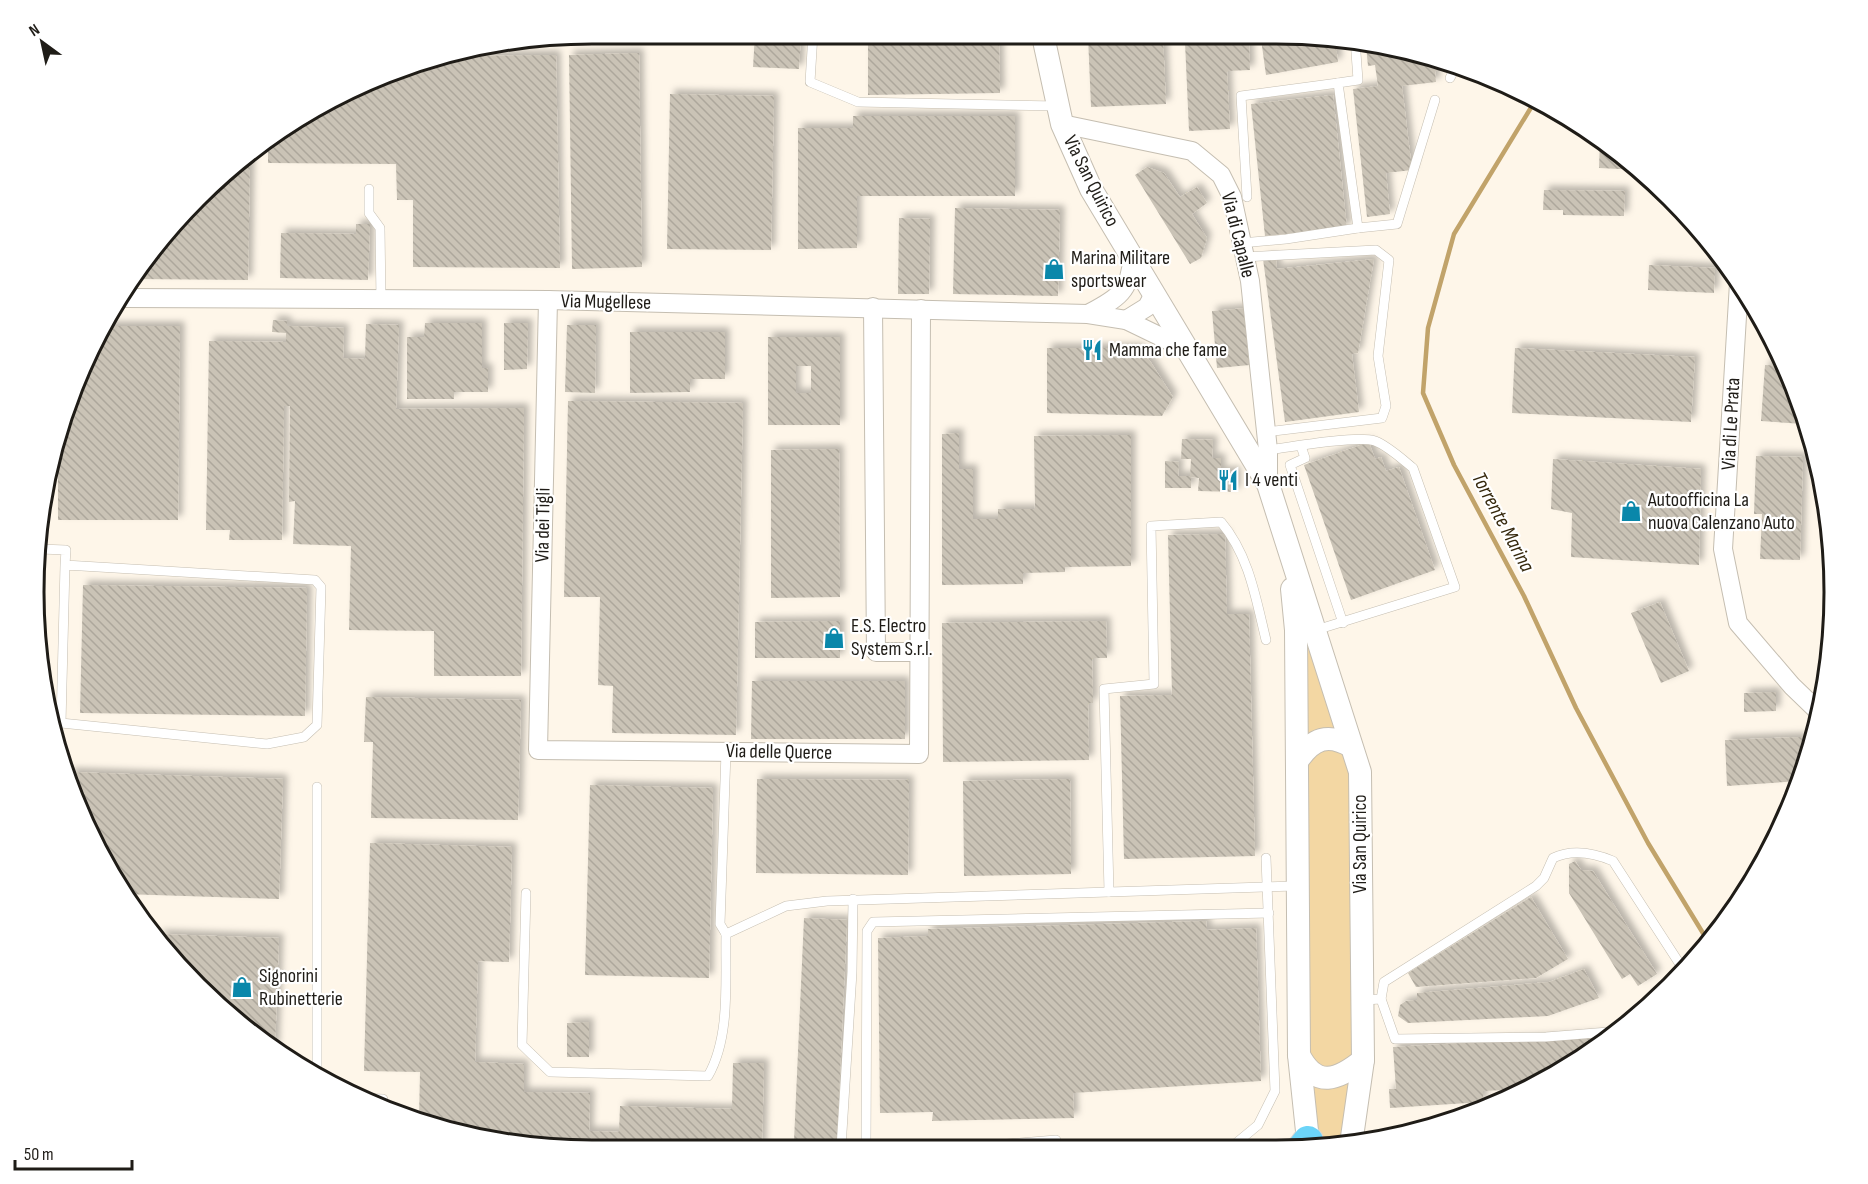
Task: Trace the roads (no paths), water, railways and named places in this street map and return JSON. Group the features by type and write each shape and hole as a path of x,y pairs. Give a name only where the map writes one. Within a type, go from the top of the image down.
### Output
{"street":[{"path":"1045,44 1060,115"},
{"name":"Via di Capalle","path":"1060,115 1111,135 1192,151 1221,175 1232,197 1250,282 1268,450 1268,484"},
{"name":"Via San Quirico","path":"1060,115 1091,189 1268,484 1360,772 1371,1000 1352,1135"},
{"path":"1118,298 1131,276 1132,258"},
{"path":"1126,320 1147,307 1154,294"},
{"name":"Via Mugellese","path":"1088,314 1118,298 1154,294"},
{"name":"Via di Le Prata","path":"1738,297 1723,549 1738,623 1792,686 1812,706"},
{"name":"Via Mugellese","path":"129,298 548,300 1088,314 1126,320 1189,351"},
{"name":"Via dei Tigli","path":"538,750 548,300"},
{"path":"873,307 876,652 920,652"},
{"name":"Via delle Querce","path":"538,750 919,754 921,309"},
{"name":"Via San Quirico","path":"1289,554 1296,630 1299,1055 1305,1139"},
{"path":"1298,760 1306,748 1327,738 1338,739 1351,746"},
{"path":"1299,1055 1304,1065 1324,1078 1335,1078 1362,1060"}],"lane":[{"path":"812,44 810,82 858,102 1060,115"},
{"path":"1247,197 1241,96 1358,80 1356,49"},
{"path":"1450,78 1452,73"},
{"path":"1338,82 1358,228"},
{"path":"1242,250 1286,239 1397,224 1435,100"},
{"path":"369,189 369,213 380,228 381,301"},
{"path":"1242,250 1376,250 1389,260 1378,356 1386,406 1382,418 1266,432"},
{"path":"1268,450 1374,441 1413,468 1455,587 1316,630"},
{"path":"1301,446 1305,458 1290,465 1343,622"},
{"path":"1109,892 1104,689 1154,684 1151,526 1221,522 1234,537 1246,565 1266,640"},
{"path":"46,549 66,550 65,565 61,723 267,744 304,737 317,725 321,587 315,580 65,565"},
{"path":"526,893 522,1045 550,1072 708,1076 716,1061 721,1036 726,934 720,924 726,752"},
{"path":"317,787 317,1066"},
{"path":"1602,1032 1546,1037 1395,1039 1371,1000 1384,982 1536,886 1544,878 1553,858 1565,852 1597,854 1613,861 1679,963"},
{"path":"1240,1140 1258,1125 1275,1091 1266,858"},
{"path":"726,934 786,906 853,899 1299,886"},
{"path":"842,1140 850,1026 853,899"},
{"path":"867,1140 867,932 873,922 1269,913"}],"waterway":[{"name":"Torrente Marina","path":"1531,107 1454,234 1428,328 1423,393 1454,465 1524,596 1576,708 1648,843 1704,935"}],"place":[{"name":"Marina Militare sportswear","path":"1054,269"},
{"name":"Mamma che fame","path":"1092,350"},
{"name":"I 4 venti","path":"1228,480"},
{"name":"Autoofficina La nuova Calenzano Auto","path":"1631,511"},
{"name":"E.S. Electro System S.r.l.","path":"834,638"},
{"name":"Signorini Rubinetterie","path":"242,987"}]}
